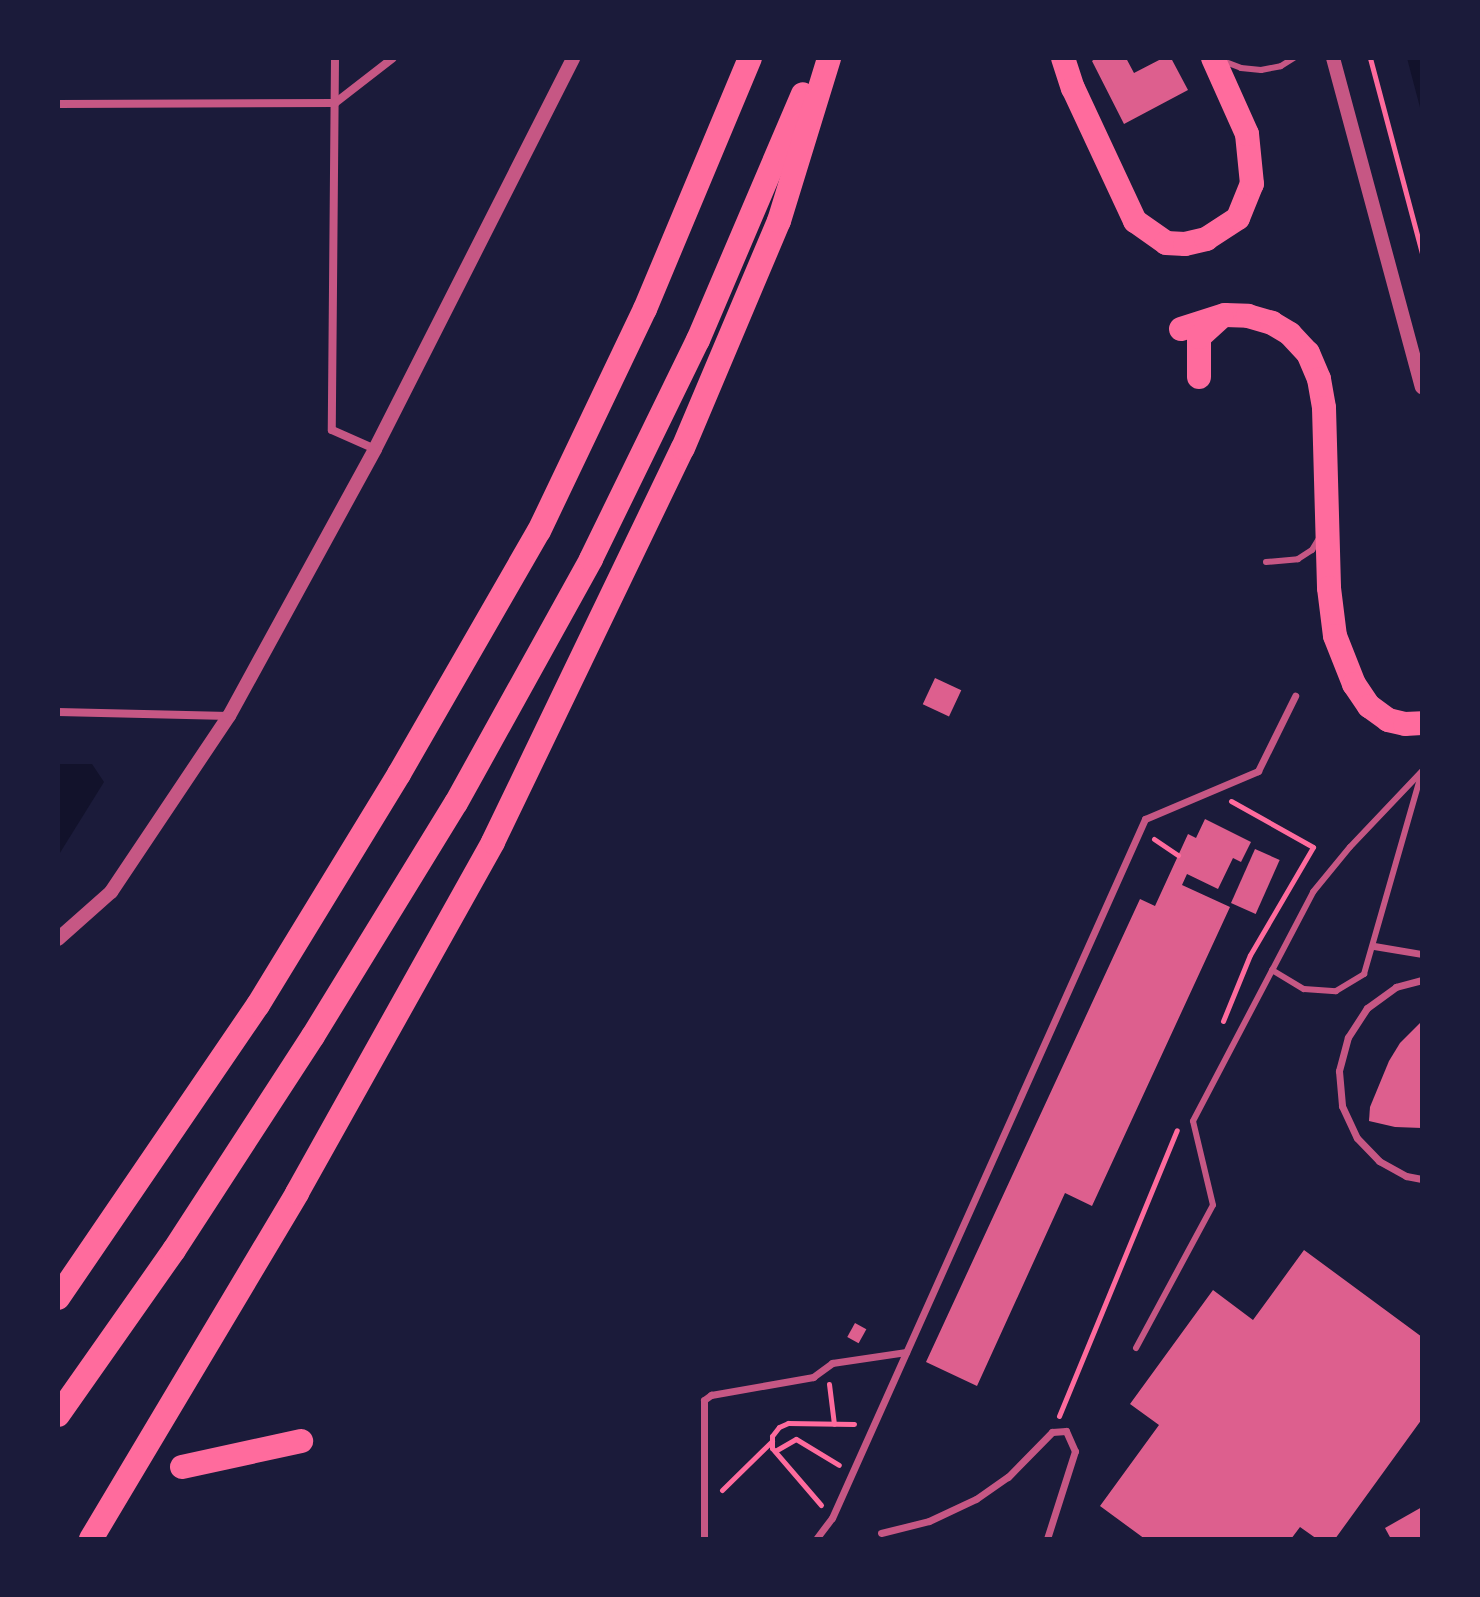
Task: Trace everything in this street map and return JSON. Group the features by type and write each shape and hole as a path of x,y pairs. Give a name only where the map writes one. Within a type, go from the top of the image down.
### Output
{"highway":[{"path":"58,1298 258,1005 399,774 539,531 645,309 750,58"},
{"path":"58,1415 183,1237 313,1036 456,803 591,559 698,340 817,58"},
{"path":"91,1539 297,1193 493,842 683,448 779,221 829,58"},
{"path":"1063,58 1073,88 1135,221 1150,235 1166,243 1185,244 1206,239 1238,218 1252,184 1247,134 1213,58"},
{"path":"1181,329 1225,315 1248,316 1272,323 1290,334 1308,353 1319,379 1324,408 1330,614 1343,661 1369,706 1388,720 1405,724 1422,723"},
{"path":"1199,377 1199,337 1225,315"},
{"path":"182,1467 301,1441"}],"street":[{"path":"335,58 332,430 375,449"},
{"path":"58,104 335,103 393,58"},
{"path":"58,939 111,892 229,716 375,449 573,58"},
{"path":"1333,58 1422,387"},
{"path":"816,1539 832,1518 1145,819 1258,771 1295,696"},
{"path":"58,712 229,716"},
{"path":"1374,946 1422,954"},
{"path":"1422,980 1396,987 1367,1008 1348,1037 1339,1071 1342,1106 1357,1138 1379,1161 1406,1176 1422,1179"},
{"path":"704,1539 704,1400 711,1395 813,1377 832,1363 906,1352"},
{"path":"881,1533 929,1521 976,1499 1008,1477 1052,1432 1066,1431 1075,1451 1047,1539"}],"lane":[{"path":"1220,58 1241,68 1261,70 1281,66 1294,58"},
{"path":"1266,562 1285,562 1312,550 1328,519"},
{"path":"1272,970 1304,989 1336,991 1364,974 1422,772"},
{"path":"1136,1348 1213,1205 1206,1164 1193,1121 1313,892 1350,847 1422,772"}],"path":[{"path":"1370,58 1422,253"},
{"path":"1140,830 1178,855"},
{"path":"827,1367 834,1424"},
{"path":"704,1508 772,1440 779,1427 788,1423 874,1425"},
{"path":"772,1440 775,1451 832,1518"},
{"path":"775,1451 790,1441 802,1441 852,1473"}],"shaded area":[{"path":"1407,58 1422,58 1422,115"},
{"path":"58,764 92,764 104,782 58,856"}],"building":[{"path":"1096,58 1126,58 1134,73 1163,58 1171,58 1188,90 1124,124 1092,61"},
{"path":"935,678 961,690 949,717 923,704"},
{"path":"1205,819 1251,842 1241,862 1233,858 1218,889 1187,874 1182,885 1230,907 1092,1206 1065,1193 977,1386 926,1362 1140,899 1155,906 1188,834 1196,838"},
{"path":"1255,849 1280,860 1256,914 1231,903"},
{"path":"1422,1021 1422,1128 1395,1127 1369,1121 1370,1107 1389,1061 1400,1043"},
{"path":"1304,1250 1422,1337 1422,1419 1335,1539 1317,1539 1300,1527 1291,1539 1145,1539 1100,1506 1159,1425 1130,1404 1213,1290 1253,1320"},
{"path":"855,1323 866,1329 859,1343 847,1337"},
{"path":"1422,1507 1422,1539 1391,1539 1385,1528"}]}
